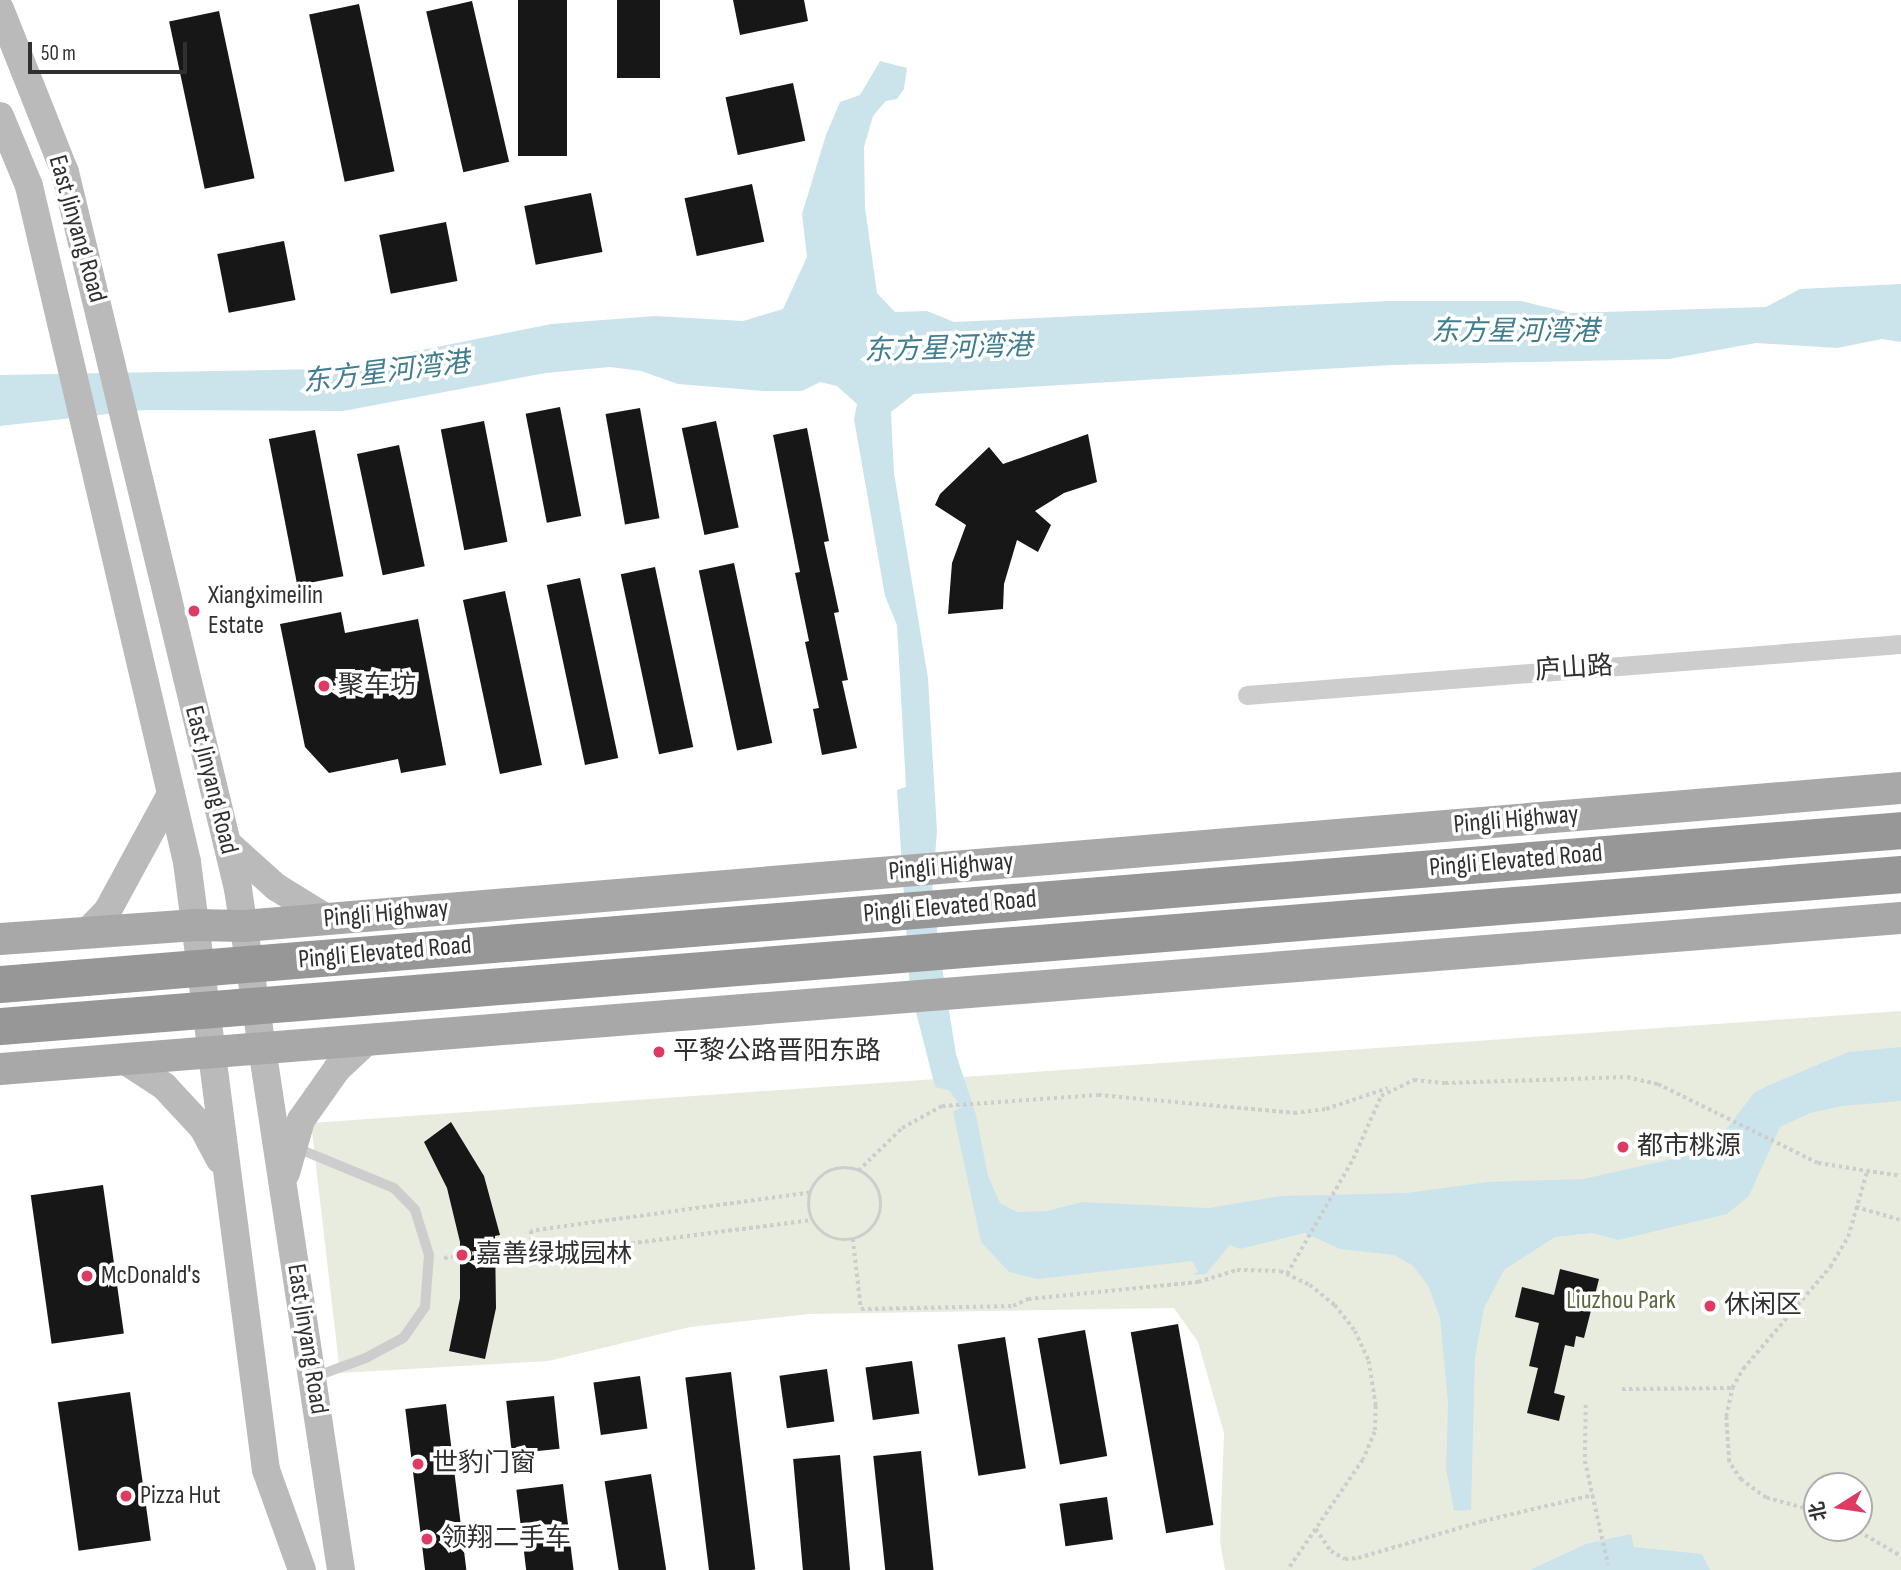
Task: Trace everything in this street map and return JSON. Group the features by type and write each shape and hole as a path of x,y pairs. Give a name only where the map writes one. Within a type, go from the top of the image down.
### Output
{"highway":[{"name":"Pingli Elevated Road","path":"0,984 1901,830"},
{"name":"Pingli Elevated Road","path":"0,1026 1901,874"}],"main road":[{"name":"East Jinyang Road","path":"0,9 65,172 98,301 125,437 227,843 244,926 341,1570"},
{"name":"East Jinyang Road","path":"0,116 29,186 187,862 266,1470 302,1570"},
{"name":"Pingli Highway","path":"0,939 195,925 244,926 1901,788"},
{"path":"87,933 108,910 171,794"},
{"path":"227,843 276,887 328,919"},
{"path":"0,1069 365,1043 1901,918"},
{"path":"283,1182 301,1120 337,1069 365,1043"},
{"path":"124,1060 164,1086 203,1128 228,1172"}],"street":[{"name":"庐山路","path":"1247,695 1901,644"}],"lane":[{"path":"293,1147 394,1188 415,1210 428,1260 425,1307 403,1338 366,1358 313,1377"}],"path":[{"path":"858,1171 902,1128 942,1106 1098,1095 1294,1113 1326,1110 1414,1080 1445,1083 1627,1077 1658,1084 1714,1115 1818,1163 1901,1176"},
{"path":"1287,1275 1353,1158 1381,1096 1390,1087"},
{"path":"810,1194 812,1220 829,1237 853,1239 873,1227 881,1204 874,1182 858,1171 831,1170 810,1194 531,1231 534,1256 812,1220"},
{"path":"1803,1508 1766,1498 1741,1480 1730,1462 1726,1437 1732,1388 1830,1267 1848,1237 1867,1171"},
{"path":"1856,1208 1901,1220"},
{"path":"853,1239 861,1308 1013,1306 1028,1298 1198,1282 1237,1270 1287,1275 1310,1285 1335,1305 1355,1331 1369,1361 1375,1389 1375,1432 1363,1460 1288,1570"},
{"path":"428,1260 533,1244"},
{"path":"1622,1389 1732,1388"},
{"path":"1586,1405 1582,1438 1608,1564"},
{"path":"1316,1529 1331,1551 1345,1559 1358,1558 1483,1521 1593,1495"},
{"path":"1873,1540 1901,1556"}],"green space":[{"name":"Liuzhou Park","path":"1901,1011 1901,1570 1225,1570 1220,1541 1224,1433 1198,1342 1174,1308 809,1314 690,1327 548,1361 340,1373 311,1123"}],"water":[{"name":"东方星河湾港","path":"880,61 907,68 904,89 897,99 886,101 873,116 864,147 865,207 877,293 895,312 927,311 954,322 1389,301 1521,301 1571,313 1766,307 1800,289 1901,284 1901,342 1882,339 1837,348 1756,343 1669,359 1391,365 914,394 891,412 894,473 928,678 937,831 932,894 956,1054 976,1115 988,1176 1000,1203 1017,1212 1047,1211 1082,1202 1209,1208 1281,1196 1407,1193 1488,1182 1583,1179 1686,1156 1718,1140 1754,1093 1769,1085 1848,1052 1901,1047 1901,1101 1842,1106 1810,1113 1780,1127 1749,1196 1727,1214 1618,1240 1593,1233 1555,1237 1504,1270 1484,1308 1475,1357 1471,1510 1454,1511 1446,1468 1448,1403 1440,1318 1428,1285 1412,1265 1394,1255 1340,1249 1305,1233 1240,1249 1230,1245 1206,1274 1193,1275 1198,1271 1192,1261 1038,1279 1009,1272 981,1242 953,1112 961,1107 949,1090 935,1087 910,988 897,790 906,787 897,625 885,596 854,419 857,404 837,386 820,382 802,391 764,391 678,384 641,371 610,367 546,373 343,411 144,410 0,426 0,375 327,369 551,324 655,316 743,321 783,309 807,257 802,214 826,135 840,102 860,95"},
{"path":"1631,1534 1634,1547 1702,1554 1710,1570 1530,1570 1586,1544"}],"building":[{"path":"518,0 567,0 567,156 518,156"},
{"path":"617,0 660,0 660,78 617,78"},
{"path":"733,0 804,0 808,21 740,35"},
{"path":"472,1 509,162 463,172 426,12"},
{"path":"359,4 395,171 345,182 309,15"},
{"path":"219,11 255,178 205,189 169,22"},
{"path":"793,83 805,141 738,155 726,97"},
{"path":"752,184 764,242 697,256 685,198"},
{"path":"591,193 602,252 536,265 524,206"},
{"path":"446,222 457,281 391,294 379,235"},
{"path":"284,241 295,300 229,313 217,254"},
{"path":"560,407 581,516 547,523 526,414"},
{"path":"640,408 659,518 625,524 606,414"},
{"path":"484,421 507,542 464,550 441,429"},
{"path":"716,421 739,528 704,535 682,428"},
{"path":"807,428 829,541 824,542 839,612 834,613 848,680 842,681 857,748 822,755 813,709 819,708 805,642 809,641 795,573 800,572 773,435"},
{"path":"315,430 343,576 297,585 269,439"},
{"path":"1088,434 1097,482 1064,493 1035,511 1051,525 1038,552 1017,540 1004,584 1003,609 948,614 952,563 966,525 935,505 940,494 989,447 1003,464"},
{"path":"399,445 425,566 383,575 357,454"},
{"path":"734,563 772,743 737,750 699,570"},
{"path":"655,567 693,747 659,754 621,574"},
{"path":"580,578 618,758 585,765 547,585"},
{"path":"505,591 542,765 500,774 463,600"},
{"path":"341,612 345,633 418,619 446,765 401,773 398,759 329,773 305,747 280,624"},
{"path":"451,1122 484,1176 500,1235 495,1236 496,1308 485,1359 449,1351 460,1298 460,1242 447,1188 424,1142"},
{"path":"103,1185 124,1334 52,1344 31,1195"},
{"path":"1560,1269 1599,1279 1584,1338 1576,1336 1574,1347 1565,1345 1554,1393 1565,1396 1559,1421 1527,1413 1538,1368 1529,1366 1539,1323 1515,1317 1522,1287 1554,1295"},
{"path":"1178,1324 1213,1525 1166,1533 1131,1332"},
{"path":"1085,1330 1107,1456 1060,1464 1038,1338"},
{"path":"1005,1337 1026,1468 978,1476 958,1345"},
{"path":"912,1361 919,1413 873,1420 865,1368"},
{"path":"827,1369 834,1421 787,1428 779,1376"},
{"path":"731,1372 755,1570 709,1570 685,1378"},
{"path":"640,1376 647,1428 601,1435 593,1383"},
{"path":"130,1392 151,1541 79,1551 58,1402"},
{"path":"554,1396 560,1449 512,1454 506,1401"},
{"path":"446,1404 466,1570 425,1570 405,1409"},
{"path":"921,1451 934,1570 885,1570 873,1456"},
{"path":"840,1455 850,1570 803,1570 793,1459"},
{"path":"651,1474 666,1570 619,1570 605,1481"},
{"path":"563,1484 574,1570 526,1570 516,1490"},
{"path":"1107,1497 1113,1540 1065,1546 1059,1504"}],"place":[{"name":"Xiangximeilin Estate","path":"194,611"},
{"name":"聚车坊","path":"324,686"},
{"name":"平黎公路晋阳东路","path":"659,1052"},
{"name":"都市桃源","path":"1623,1147"},
{"name":"嘉善绿城园林","path":"462,1255"},
{"name":"McDonald's","path":"87,1276"},
{"name":"休闲区","path":"1710,1306"},
{"name":"世豹门窗","path":"418,1464"},
{"name":"Pizza Hut","path":"126,1496"},
{"name":"领翔二手车","path":"427,1539"}]}
